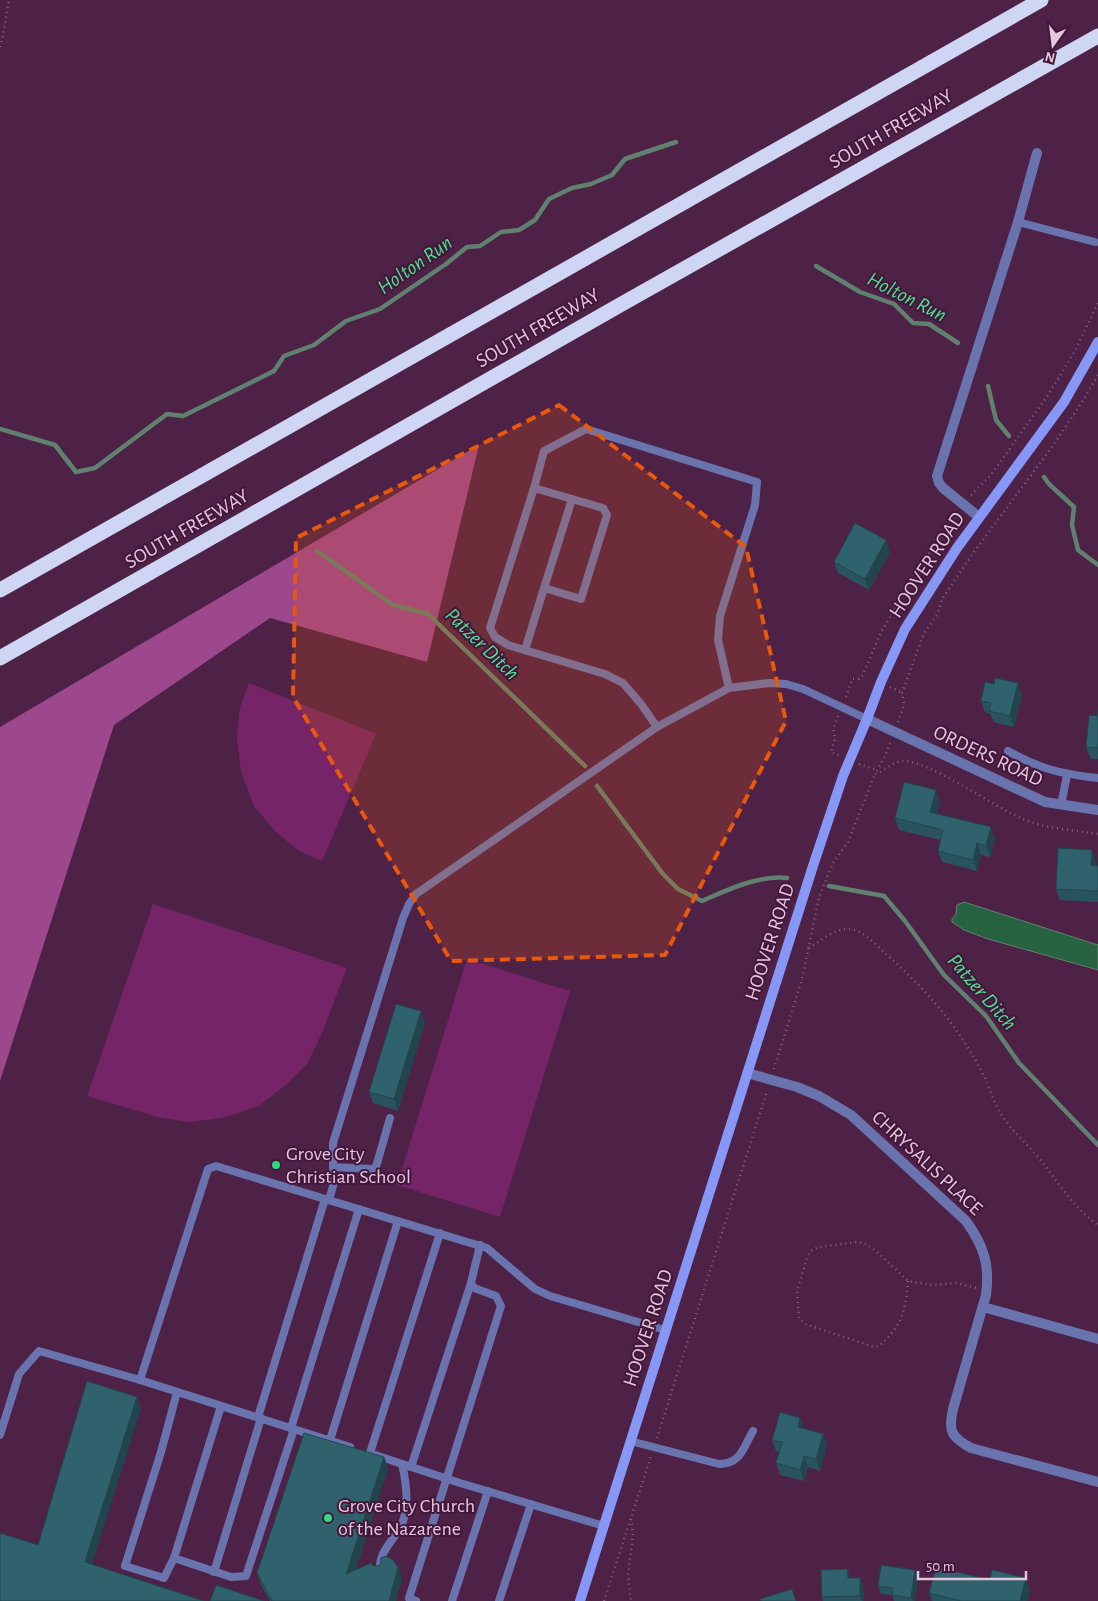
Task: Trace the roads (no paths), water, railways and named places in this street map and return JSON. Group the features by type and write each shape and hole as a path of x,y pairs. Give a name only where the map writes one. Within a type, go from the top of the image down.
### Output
{"highway":[{"name":"SOUTH FREEWAY","path":"0,590 1041,0"},
{"name":"SOUTH FREEWAY","path":"0,658 627,301 1098,36"}],"main road":[{"name":"HOOVER ROAD","path":"580,1601 843,776 881,682 908,623 980,517 1064,402 1098,342"}],"street":[{"path":"980,517 943,488 937,476 1018,222 1037,154"},
{"name":"ORDERS ROAD","path":"867,719 1045,802 1061,806 1098,810"},
{"name":"CHRYSALIS PLACE","path":"747,1073 798,1087 819,1096 851,1115 966,1221 978,1236 985,1256 988,1276 987,1291 953,1409 950,1422 952,1433 959,1441 971,1448 1098,1482"},
{"path":"983,1308 1098,1339"}],"lane":[{"path":"1018,222 1095,242"},
{"path":"657,726 623,683 605,674 508,645 495,637 490,628 544,451 586,429 757,482 755,505 720,616 718,640 729,688"},
{"path":"534,488 603,508 607,515 581,599 544,588"},
{"path":"524,650 572,499"},
{"path":"214,1572 259,1418 327,1199 333,1186 333,1144 403,918 412,899 416,894 657,726 729,688 768,683 786,684 803,689 867,719"},
{"path":"1008,751 1041,768 1067,775 1098,778"},
{"path":"1061,806 1067,775"},
{"path":"333,1167 372,1169 376,1167 390,1118"},
{"path":"140,1380 208,1169 216,1166 480,1245 488,1248 535,1289 550,1296 665,1330"},
{"path":"174,1558 231,1577 246,1576 359,1209"},
{"path":"330,1440 398,1221"},
{"path":"362,1451 440,1233"},
{"path":"411,1467 470,1283 480,1245"},
{"path":"416,1601 409,1598 501,1306 496,1296 474,1288 470,1283"},
{"path":"0,1435 19,1374 38,1351 140,1380 448,1479 604,1526"},
{"path":"177,1392 161,1452 125,1566 164,1578 174,1558 221,1406"},
{"path":"630,1441 718,1464 729,1464 738,1458 753,1430"},
{"path":"380,1572 379,1563 383,1551 404,1519 407,1501 402,1464"},
{"path":"452,1601 488,1491"},
{"path":"498,1601 531,1504"}],"waterway":[{"name":"Holton Run","path":"0,429 55,445 76,472 95,468 167,414 183,416 274,371 284,356 314,345 346,321 380,309 446,264 467,247 480,246 501,232 519,230 535,220 549,199 572,188 591,184 612,175 625,159 676,142"},
{"name":"Holton Run","path":"816,266 860,292 894,304 913,323 929,324 958,343"},
{"name":"Holton Run","path":"988,386 996,420 1009,436"},
{"name":"Holton Run","path":"1044,477 1074,507 1072,525 1078,550 1098,565"},
{"name":"Patzer Ditch","path":"317,551 393,605 428,614 585,766"},
{"name":"Patzer Ditch","path":"597,786 663,874 678,889 702,901 754,881 787,878"},
{"name":"Patzer Ditch","path":"829,886 884,896 905,921 944,975 986,1016 1019,1063 1098,1145"}],"place":[{"name":"Grove City Christian School","path":"276,1165"},
{"name":"Grove City Church of the Nazarene","path":"328,1518"}]}
